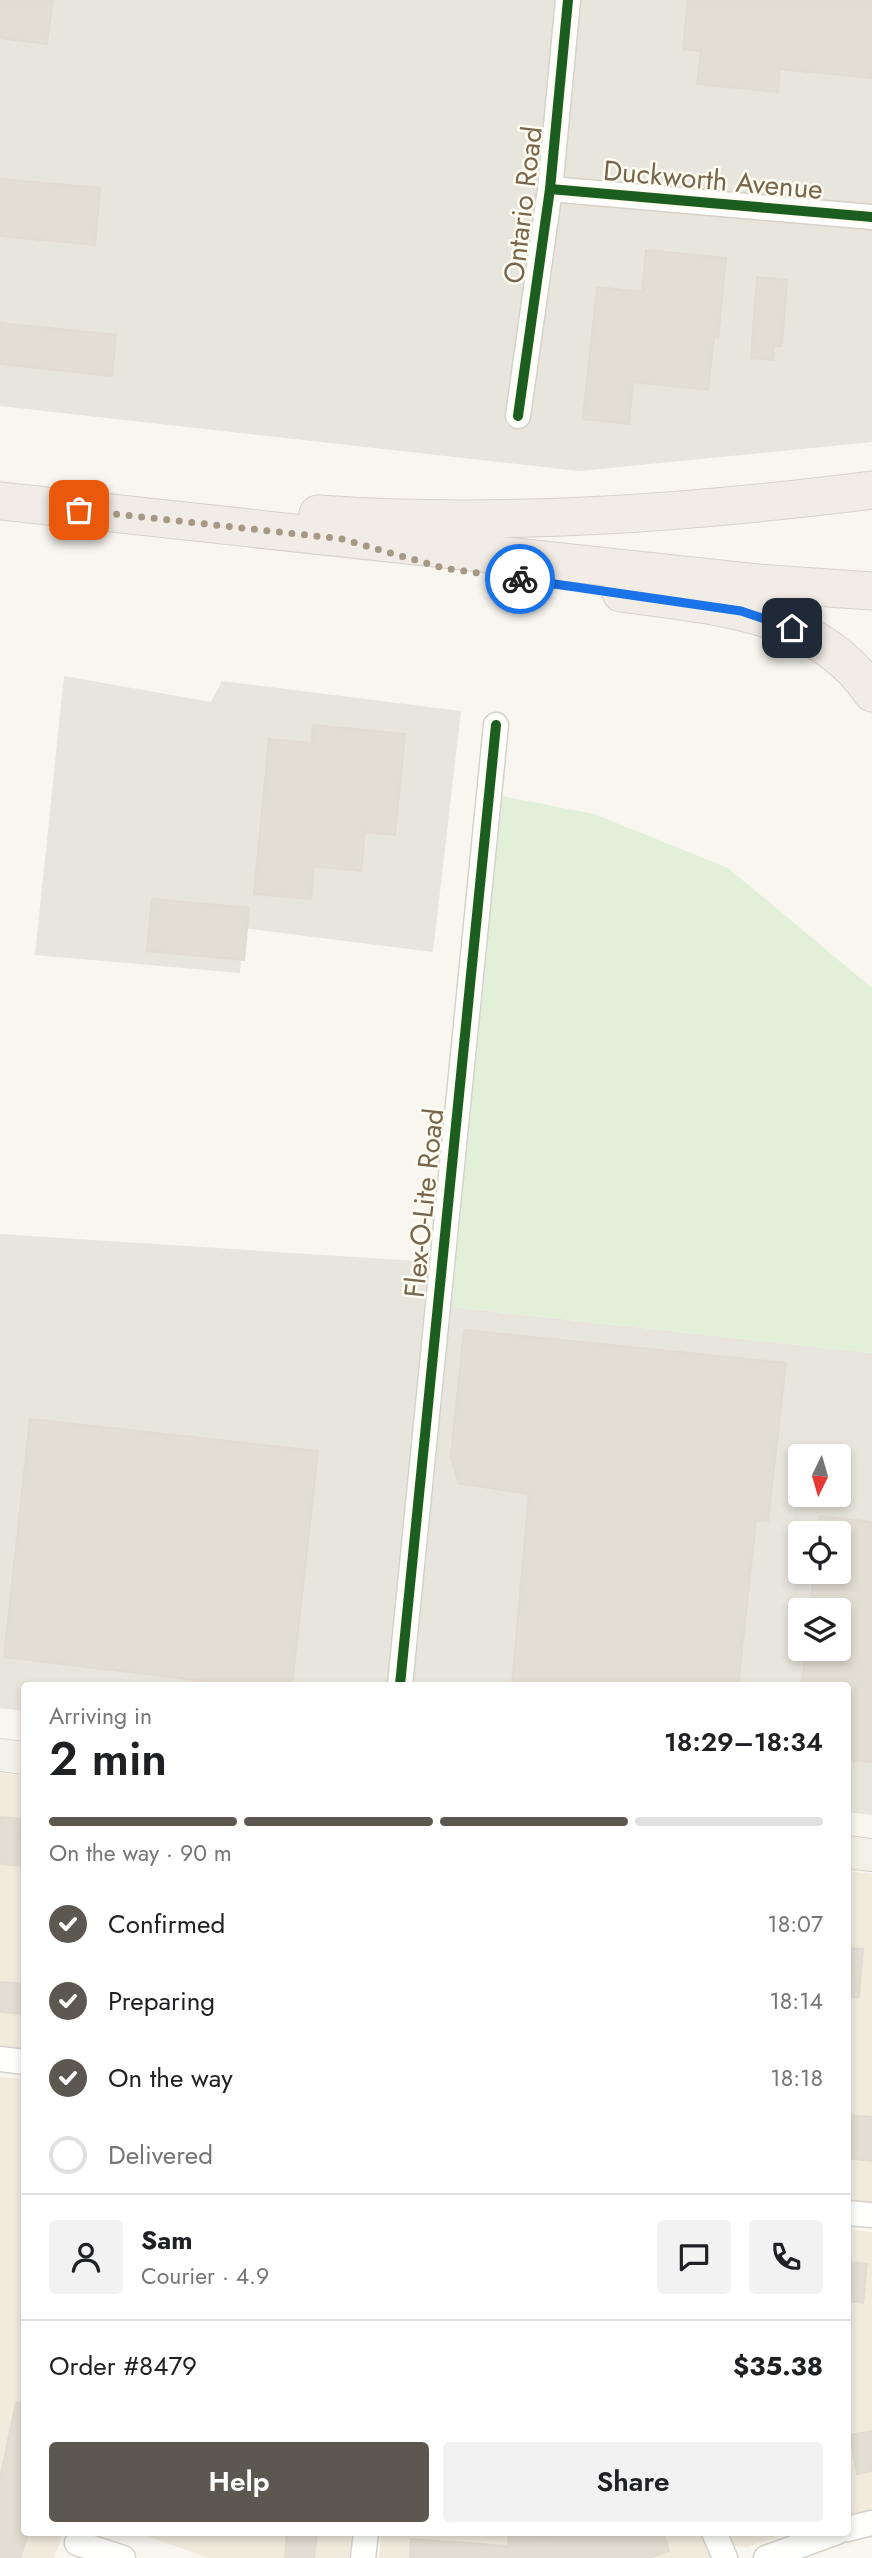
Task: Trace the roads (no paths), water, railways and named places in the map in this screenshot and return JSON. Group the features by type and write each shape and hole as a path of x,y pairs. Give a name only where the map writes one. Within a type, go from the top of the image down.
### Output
{"highway":[{"path":"0,492 330,515 521,519 627,515 872,490"},
{"path":"0,501 757,583 872,591"},
{"path":"342,539 443,568 765,616 815,638 863,679 872,693"}],"main road":[{"path":"0,1755 21,1758"},
{"path":"851,1852 872,1855"}],"street":[{"name":"Ontario Road","path":"518,416 550,190 568,0"},
{"name":"Duckworth Avenue","path":"550,190 872,217"},
{"name":"Flex-O-Lite Road","path":"400,1682 496,725"},
{"path":"0,2059 21,2062"},
{"path":"851,2213 872,2215"},
{"path":"851,2528 872,2523"},
{"path":"363,2558 366,2536"},
{"path":"716,2536 726,2558"},
{"path":"766,2558 826,2536"},
{"path":"76,2545 123,2558"}]}
